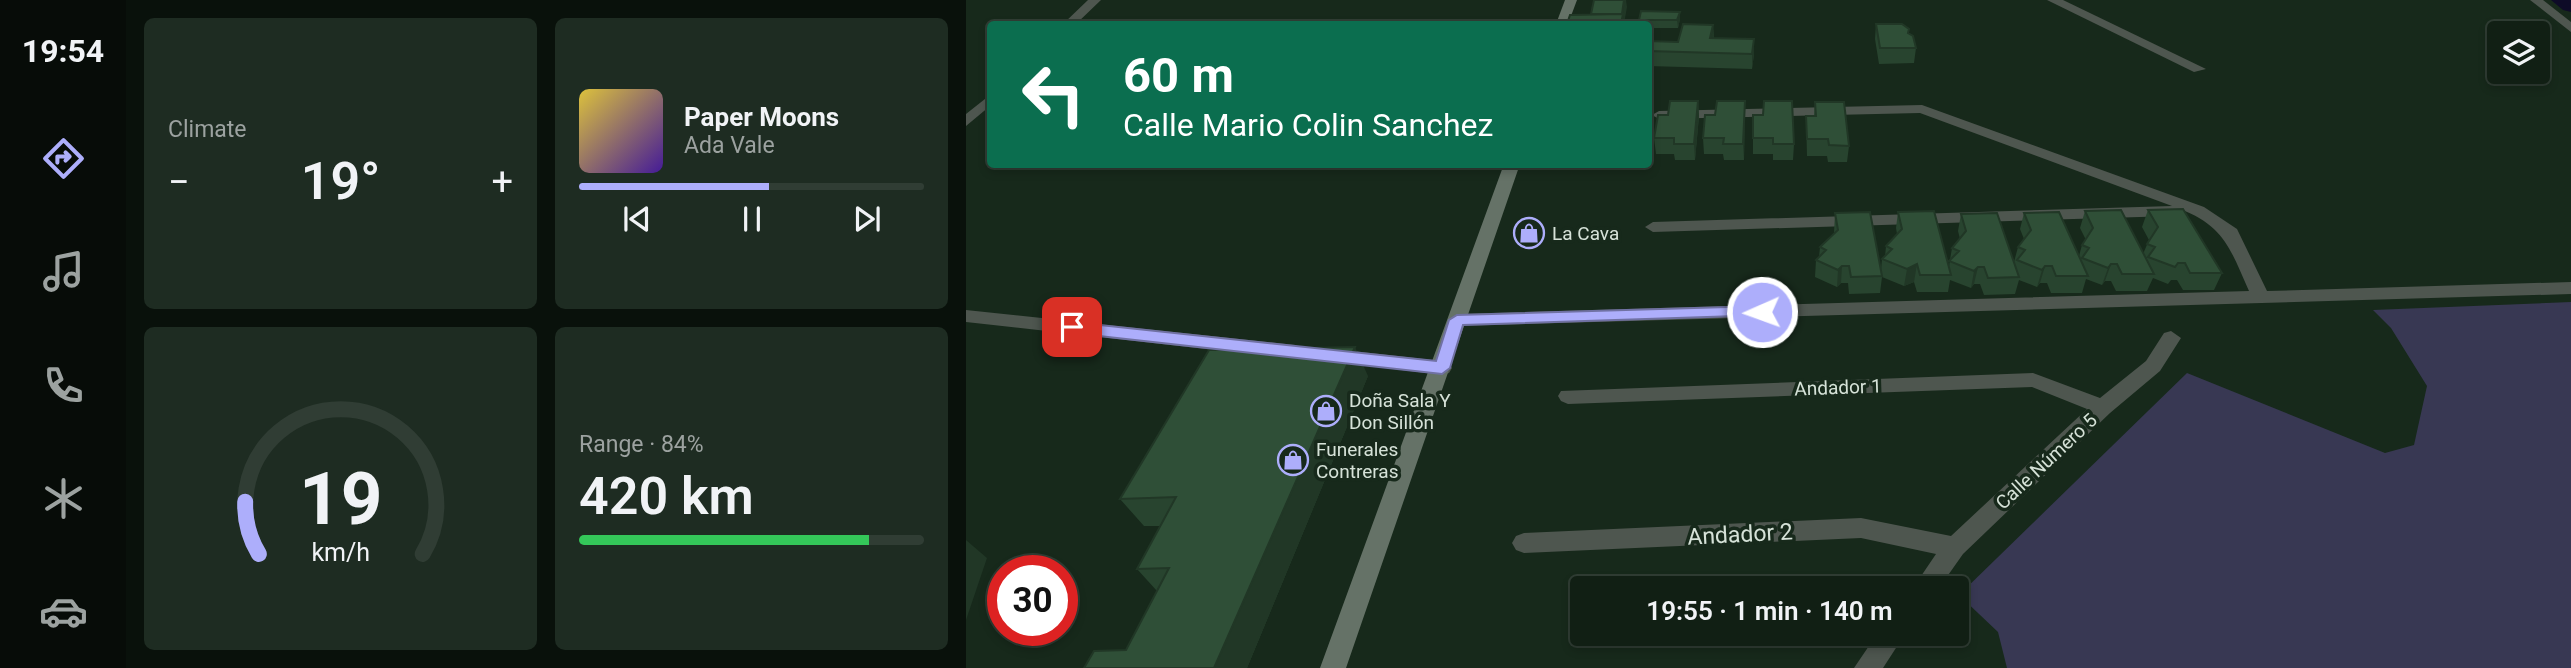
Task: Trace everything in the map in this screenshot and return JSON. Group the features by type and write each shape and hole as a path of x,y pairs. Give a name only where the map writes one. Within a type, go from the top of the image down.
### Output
{"main road":[{"path":"1563,21 1571,0"},
{"path":"1333,668 1442,368 1511,168"}],"street":[{"path":"1072,21 1095,0"},
{"path":"2053,0 2199,69"},
{"path":"2536,0 2571,29"},
{"path":"966,122 987,102"},
{"path":"1659,115 1922,109 2198,210 2231,233 2261,297"},
{"path":"1653,227 2198,210"},
{"path":"1457,320 2571,288"},
{"path":"966,316 1442,368"},
{"name":"Calle Número 5","path":"1934,576 1955,547 2103,407 2153,366 2171,338"},
{"name":"Andador 1","path":"1568,396 2033,380 2103,407"},
{"name":"Andador 2","path":"1524,543 1861,528 1955,547"},
{"path":"1867,668 1883,646"}],"shaded area":[{"path":"2571,302 2571,668 2007,668 1998,632 1969,604 1969,585 2187,373 2385,453 2414,445 2427,386 2391,328 2373,310"}],"building":[{"path":"1594,0 1624,0 1622,14 1591,14"},
{"path":"1641,11 1680,12 1677,20 1639,20"},
{"path":"1623,14 1622,21 1568,21 1570,15"},
{"path":"1683,24 1713,25 1710,38 1754,39 1752,54 1652,51 1652,41 1678,42"},
{"path":"1876,24 1902,24 1909,29 1908,33 1913,36 1916,48 1880,48"},
{"path":"1670,101 1698,101 1694,144 1674,144 1674,138 1654,138 1658,115 1668,115"},
{"path":"1717,101 1745,101 1743,144 1723,144 1724,138 1703,138 1705,115 1715,115"},
{"path":"1764,101 1792,101 1794,144 1773,144 1773,138 1753,138 1753,115 1763,115"},
{"path":"1815,102 1844,102 1849,146 1829,145 1828,139 1807,139 1806,116 1816,116"},
{"path":"2183,209 2222,273 2190,273 2185,263 2178,263 2175,267 2148,257 2155,247 2147,244 2158,227 2148,210"},
{"path":"2121,210 2154,274 2122,274 2117,264 2111,264 2108,268 2082,258 2089,248 2082,245 2093,228 2085,211"},
{"path":"1934,211 1951,275 1920,275 1917,264 1907,269 1882,259 1892,249 1886,246 1902,229 1898,212"},
{"path":"1870,212 1882,276 1851,277 1849,266 1842,266 1838,270 1816,260 1826,250 1820,247 1838,230 1835,213"},
{"path":"2059,212 2088,276 2056,276 2052,266 2045,266 2042,270 2017,260 2025,250 2018,247 2031,230 2024,213"},
{"path":"1997,213 2019,277 1988,278 1984,267 1978,267 1974,271 1949,261 1959,251 1952,248 1966,231 1961,214"},
{"path":"1355,347 1214,668 1084,668 1094,651 1126,650 1169,568 1137,569 1176,497 1120,499 1209,350"}],"waterway":[{"path":"2563,0 2571,5"}],"place":[{"name":"La Cava","path":"1529,233"},
{"name":"Doña Sala Y Don Sillón","path":"1326,411"},
{"name":"Funerales Contreras","path":"1293,460"}],"route":[{"path":"1072,327 1442,368 1457,320 1762,312"}]}
